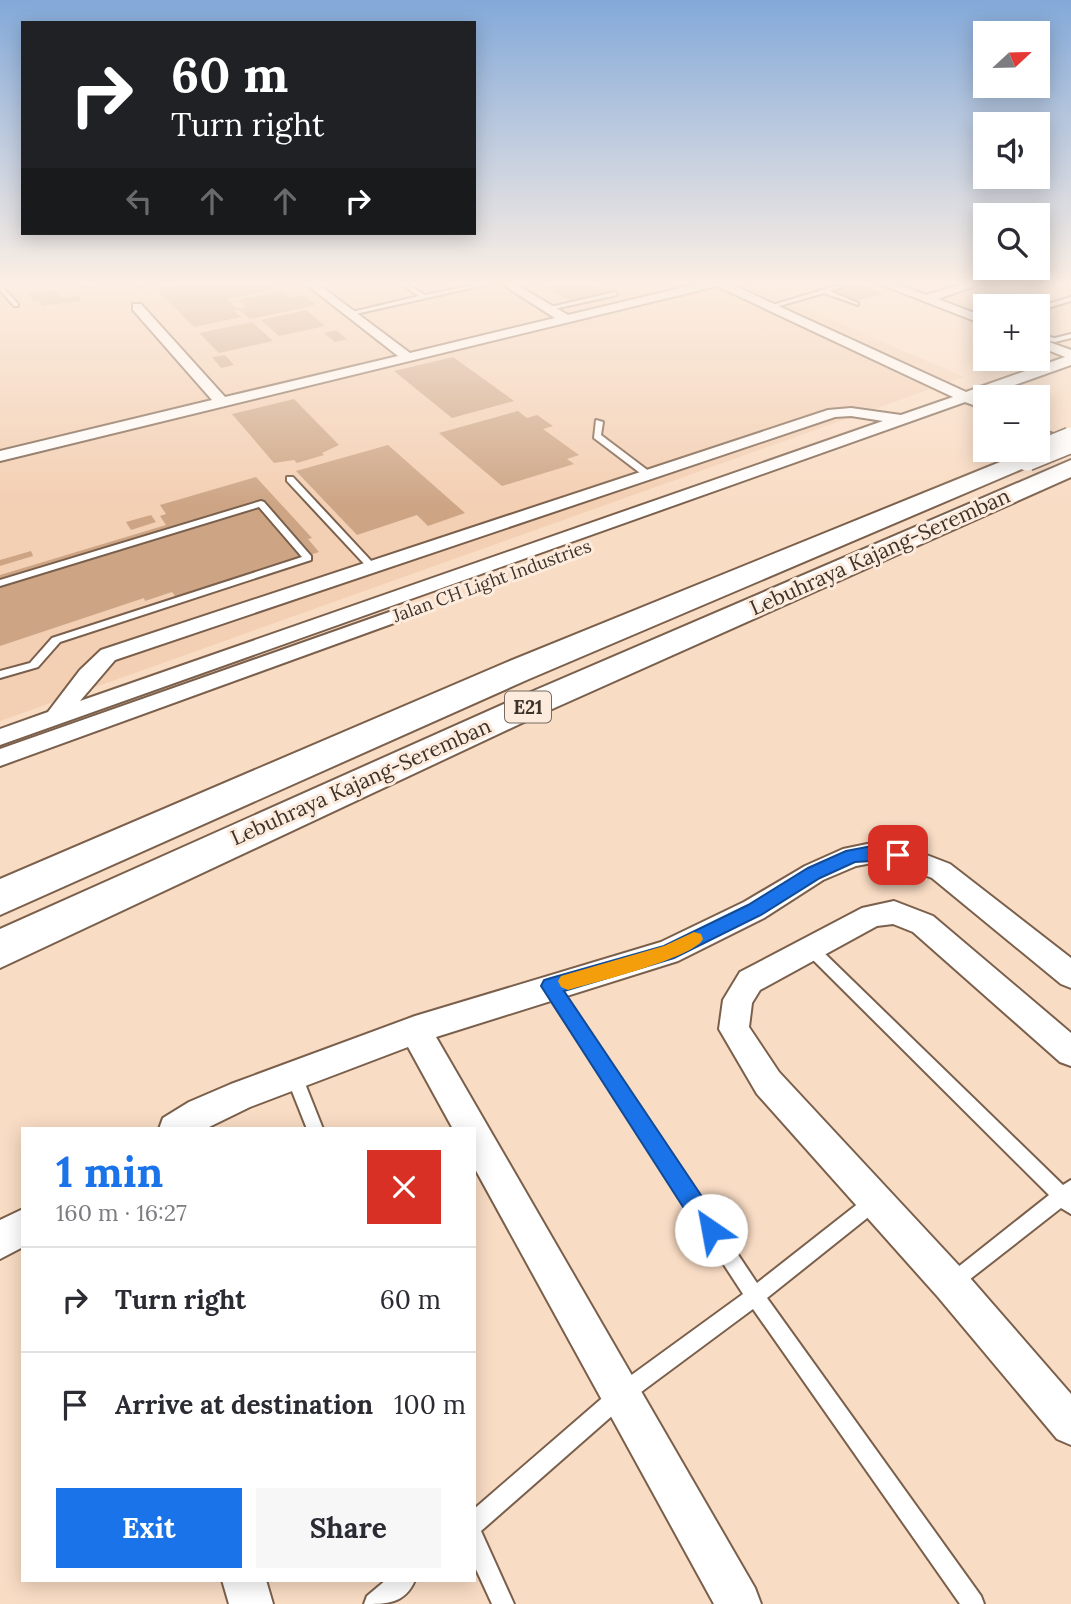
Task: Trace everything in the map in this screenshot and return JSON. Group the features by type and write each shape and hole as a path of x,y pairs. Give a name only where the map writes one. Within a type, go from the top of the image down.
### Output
{"highway":[{"name":"Lebuhraya Kajang-Seremban","path":"1050,443 1071,440"},
{"name":"Lebuhraya Kajang-Seremban","path":"0,898 993,462"},
{"name":"Lebuhraya Kajang-Seremban","path":"0,949 1067,463"}],"street":[{"path":"180,356 222,403"},
{"path":"0,456 418,356"},
{"path":"877,356 973,401"},
{"name":"Jalan CH Light Industries","path":"1019,385 1071,358"},
{"path":"1044,385 1071,375"},
{"name":"Jalan CH Light Industries","path":"0,737 904,419 973,406"},
{"name":"Jalan CH Light Industries","path":"0,758 973,408"},
{"name":"Jalan CH Light Industries","path":"57,716 88,675 108,654 834,413 851,412 904,419"},
{"path":"1050,454 1067,463"},
{"path":"178,1127 200,1113 415,1030 668,952 754,910 814,873 852,856 872,853 898,855 941,871 1071,975"},
{"path":"1071,1052 923,924 894,912 873,916 750,981 738,1000 734,1029 768,1083 951,1284 1071,1425"},
{"path":"415,1030 470,1127"},
{"path":"476,1138 739,1604"},
{"path":"0,1241 21,1227"},
{"path":"245,1582 251,1604"}],"lane":[{"path":"599,422 597,436 647,474"},
{"path":"290,479 371,566"},
{"path":"0,583 261,504 308,558 56,640 34,665 0,675"},
{"path":"812,950 1068,1196 951,1284"},
{"path":"551,986 755,1296 973,1604"},
{"path":"294,1075 314,1127"},
{"path":"476,1521 622,1394 755,1296 875,1201"},
{"path":"476,1543 503,1604"},
{"path":"375,1604 402,1582"}],"shaded area":[{"path":"0,356 915,356 964,377 0,721"}],"building":[{"path":"226,356 234,365 221,368 212,357"},
{"path":"453,357 514,401 452,418 394,371"},
{"path":"294,399 339,445 322,453 324,455 297,463 294,460 274,463 232,414"},
{"path":"518,411 527,418 537,415 553,426 543,429 579,455 567,459 574,464 502,486 439,433"},
{"path":"388,445 465,513 428,526 417,515 357,535 296,471"},
{"path":"256,477 312,538 308,539 319,552 178,600 172,592 145,601 144,598 0,646 0,575 166,525 160,516 166,514 160,505"},
{"path":"151,515 156,522 131,530 126,522"},
{"path":"31,551 33,556 0,566 0,560"}],"slow traffic":[{"path":"568,981 668,952 694,939"}],"route":[{"path":"711,1230 551,986 668,952 754,910 814,873 852,856 872,853 898,855"}]}
